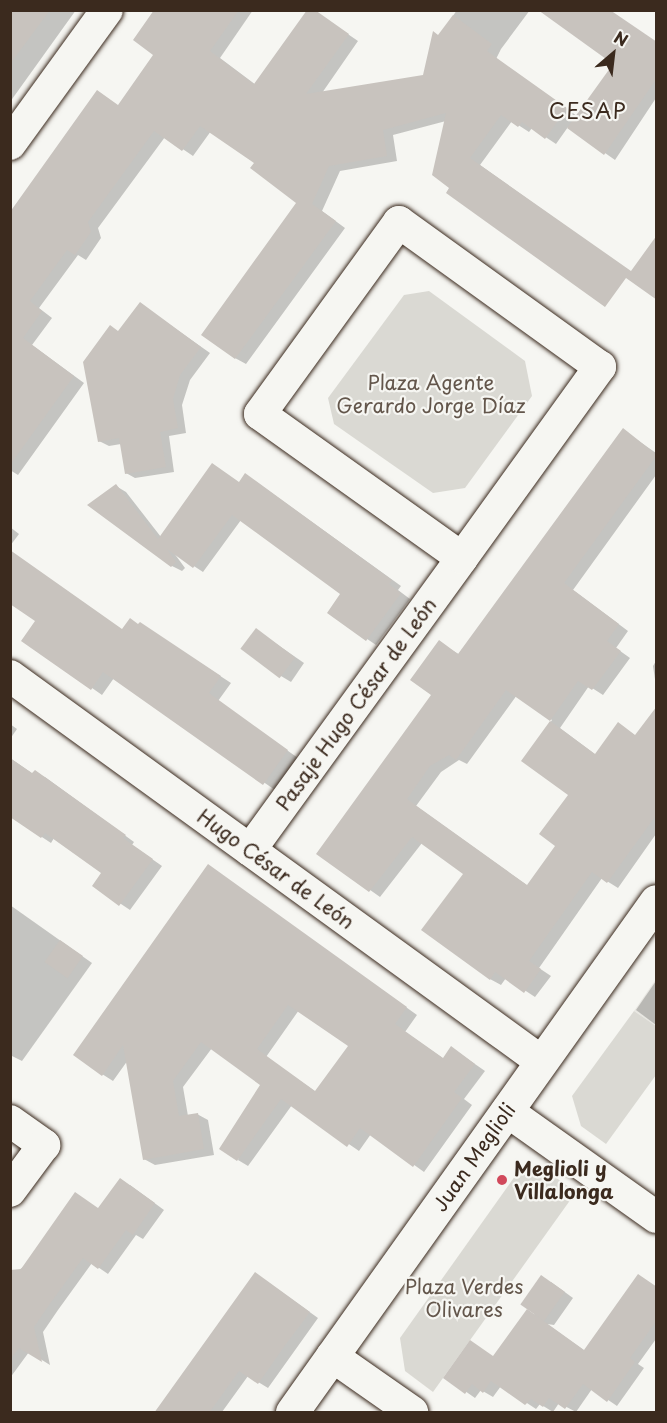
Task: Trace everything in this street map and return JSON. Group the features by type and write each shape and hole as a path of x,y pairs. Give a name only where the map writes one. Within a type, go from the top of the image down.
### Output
{"main road":[{"name":"Juan Meglioli","path":"292,1413 657,901"}],"street":[{"path":"10,144 107,10"},
{"name":"Pasaje Hugo César de León","path":"250,850 462,558 600,367 399,222 260,414 462,558"},
{"name":"Hugo César de León","path":"10,676 542,1062"},
{"path":"507,1112 657,1217"},
{"path":"10,1122 44,1145 10,1191"},
{"path":"332,1356 412,1413"}],"shaded area":[{"path":"656,979 656,1026 634,1011"}],"green space":[{"name":"Plaza Agente Gerardo Jorge Díaz","path":"429,291 525,361 532,396 465,488 433,493 334,424 328,398 404,295"},
{"path":"634,1011 656,1026 656,1075 606,1144 581,1126 572,1096"},
{"name":"Plaza Verdes Olivares","path":"518,1172 548,1172 576,1192 433,1392 405,1371 400,1338"}],"building":[{"path":"10,10 50,10 10,64"},
{"path":"154,10 239,10 210,51 254,84 307,10 315,10 349,34 306,94 423,75 433,31 438,35 453,15 492,44 487,51 567,108 545,139 522,122 518,127 501,115 470,158 631,271 657,235 657,300 626,278 605,307 446,193 449,188 432,175 446,113 383,130 387,156 329,166 312,204 336,221 235,359 201,335 296,203 250,168 254,163 200,126 182,151 154,131 88,222 91,232 75,255 67,250 30,301 42,311 23,338 74,376 10,465 10,212 97,90 118,105 153,55 133,40"},
{"path":"538,10 610,10 657,42 657,78 604,155 567,128 613,64"},
{"path":"140,302 201,347 180,375 173,399 178,428 160,432 166,467 125,474 119,438 98,442 83,362 110,325 118,331"},
{"path":"623,428 657,455 564,583 619,624 607,641 621,651 592,690 578,681 550,721 595,754 618,722 635,735 657,706 657,814 607,883 592,872 529,961 541,969 524,993 495,972 490,980 421,930 463,874 412,837 369,892 316,854 431,695 410,680 439,640 458,654","holes":["506,690 550,721 521,761 568,795 539,834 555,846 527,885 407,799 430,766 449,755 456,760"]},
{"path":"212,463 239,482 245,473 392,580 389,584 401,593 366,641 327,613 340,594 232,515 193,568 167,549 176,562 171,567 87,505 116,484 158,539"},
{"path":"10,550 122,629 130,618 138,624 140,622 221,676 209,693 288,750 263,785 103,672 91,690 21,641 35,621 10,604"},
{"path":"256,628 295,657 279,678 240,649"},
{"path":"10,758 32,773 35,770 126,835 123,838 153,859 119,906 92,886 101,873 45,833 41,838 10,817"},
{"path":"208,864 407,1007 395,1024 443,1058 451,1046 475,1064 454,1092 462,1098 413,1167 360,1128 347,1147 281,1099 237,1161 219,1149 260,1085 201,1042 173,1081 179,1116 198,1113 204,1149 143,1160 123,1045 102,1076 73,1055","holes":["288,1005 348,1046 315,1091 257,1049"]},
{"path":"60,940 83,956 67,978 45,962"},
{"path":"120,1178 155,1203 133,1235 126,1230 98,1269 83,1258 49,1305 34,1327 42,1362 19,1348 10,1360 10,1270 21,1269 75,1192 98,1208"},
{"path":"255,1272 310,1312 258,1384 239,1371 209,1413 154,1413"},
{"path":"638,1274 657,1287 657,1320 630,1358 635,1362 607,1402 583,1384 565,1409 549,1398 543,1407 531,1399 525,1405 491,1381 483,1393 472,1384 465,1394 443,1378 470,1340 493,1356 527,1309 584,1350"},
{"path":"541,1275 565,1292 544,1321 520,1304"}],"place":[{"name":"Meglioli y Villalonga","path":"502,1180"}],"district":[{"name":"CESAP","path":"588,110"}]}
